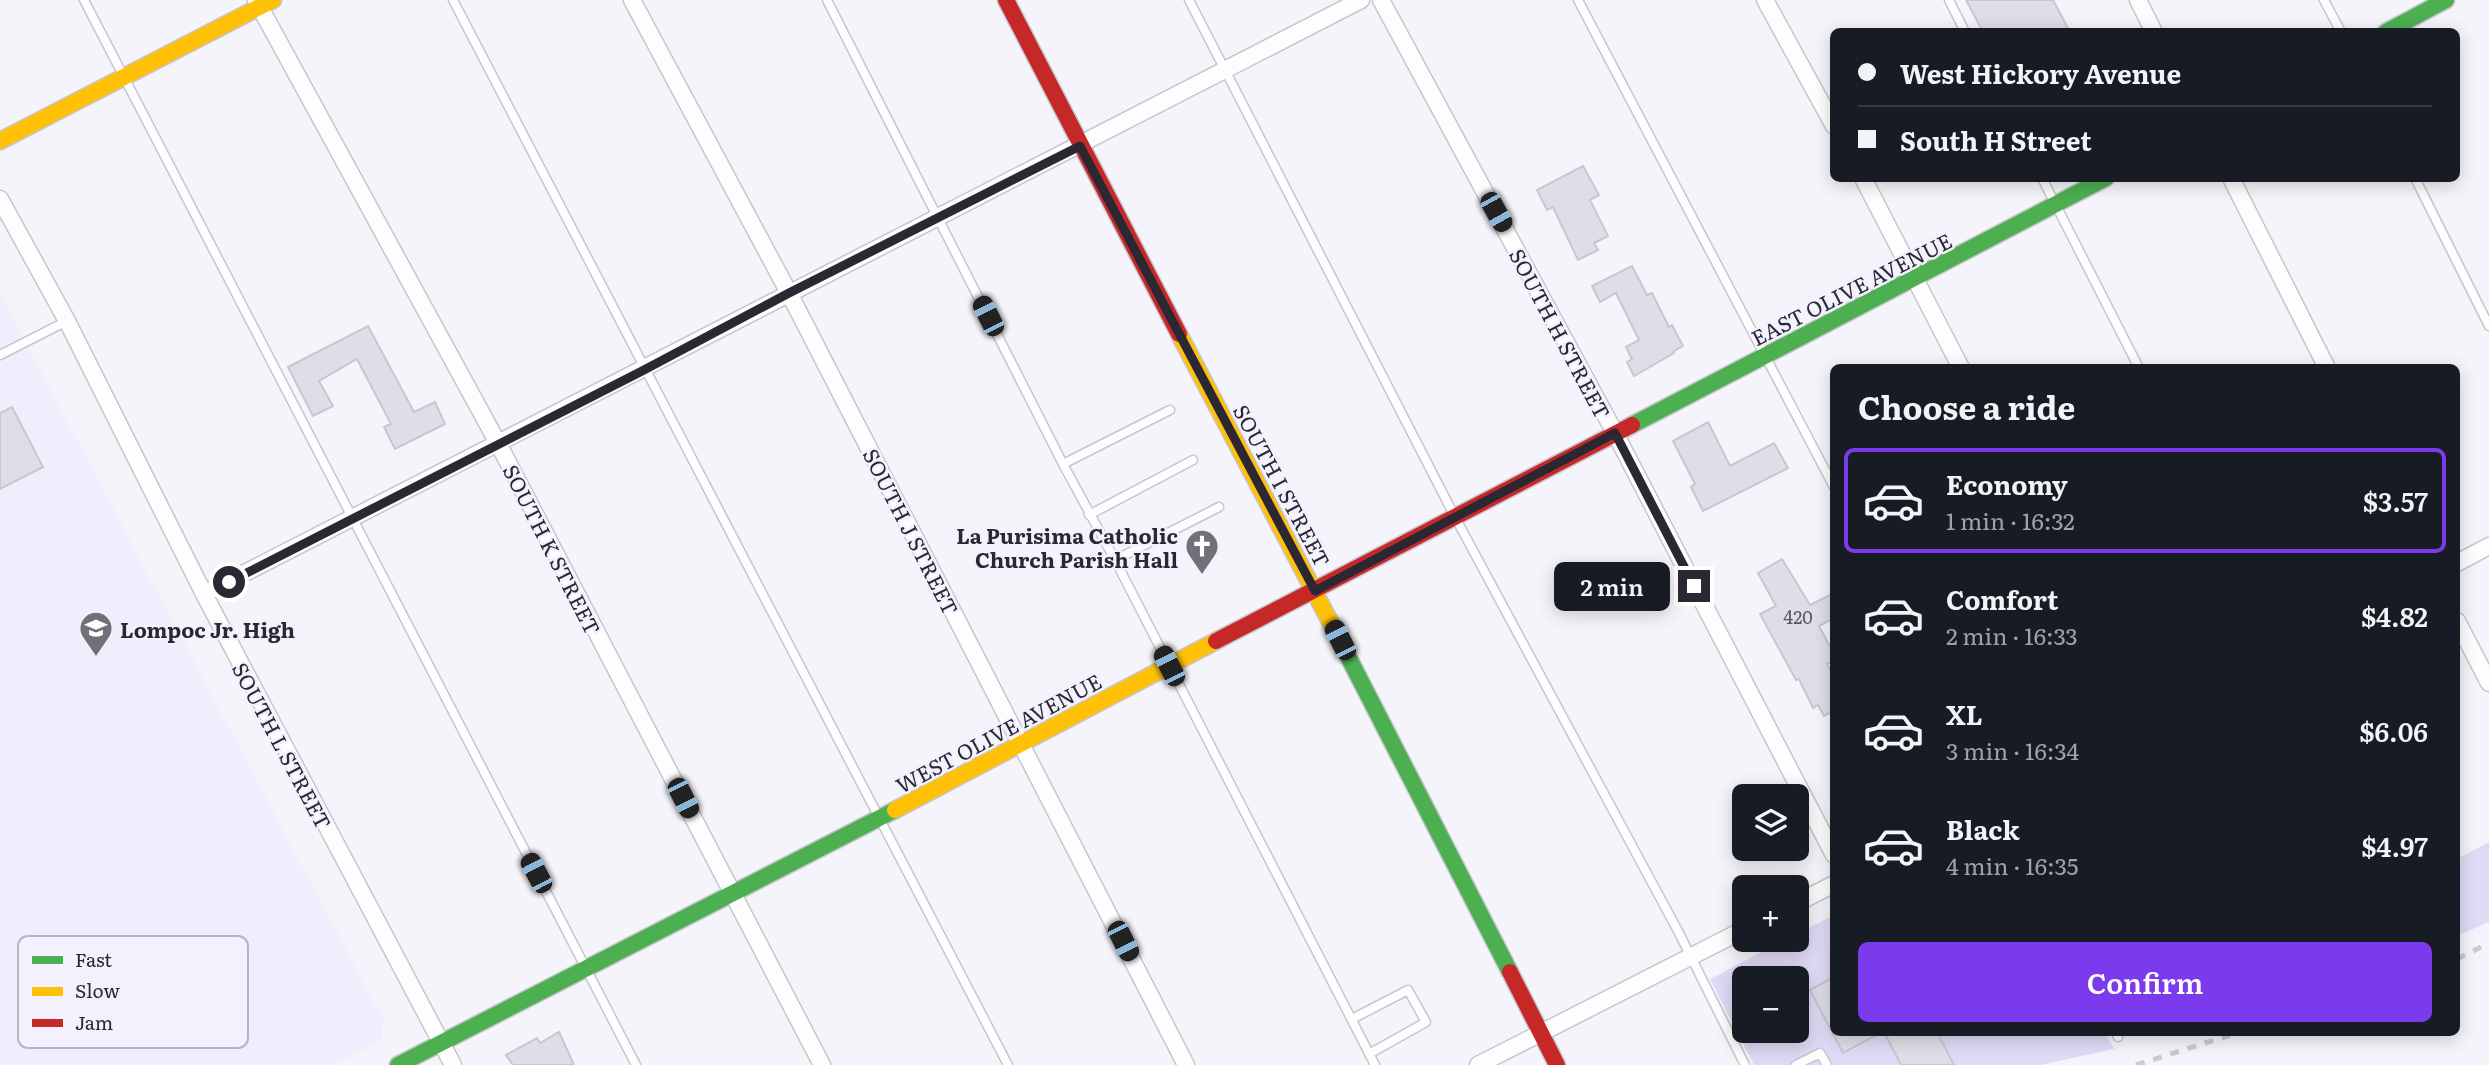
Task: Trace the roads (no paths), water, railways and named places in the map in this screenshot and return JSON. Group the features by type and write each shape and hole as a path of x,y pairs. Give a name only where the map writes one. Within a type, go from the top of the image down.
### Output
{"street":[{"name":"SOUTH J STREET","path":"632,0 789,293 1186,1065"},
{"name":"SOUTH I STREET","path":"1006,0 1315,591 1557,1065"},
{"path":"204,594 1361,0"},
{"name":"SOUTH H STREET","path":"1381,0 1615,433 1830,847"},
{"path":"1765,0 1830,119"},
{"path":"2138,0 2152,28"},
{"path":"2394,28 2446,0"},
{"path":"0,141 123,79 263,2"},
{"name":"SOUTH K STREET","path":"263,2 499,444 822,1065"},
{"path":"1865,182 1959,364"},
{"name":"EAST OLIVE AVENUE","path":"1615,433 2098,182"},
{"path":"2233,182 2325,364"},
{"name":"SOUTH L STREET","path":"0,199 67,321 204,594 453,1065"},
{"name":"WEST OLIVE AVENUE","path":"398,1065 879,819 1615,433"},
{"path":"2460,561 2489,546"},
{"path":"2460,627 2489,683"},
{"path":"1809,897 1830,886"},
{"path":"1478,1065 1732,936"}],"lane":[{"path":"84,0 636,1065"},
{"path":"453,0 1008,1065"},
{"path":"827,0 1089,515 1375,1065"},
{"path":"1189,0 1455,517 1691,957 1745,1065"},
{"path":"1578,0 1830,479"},
{"path":"1949,0 1963,28"},
{"path":"2324,0 2339,28"},
{"path":"2044,182 2137,364"},
{"path":"2417,182 2489,326"},
{"path":"0,344 2,354 67,321"},
{"path":"1063,464 1170,410"},
{"path":"1089,515 1193,460"},
{"path":"1115,561 1219,506"},
{"path":"1352,1019 1408,990 1426,1022 1369,1054"},
{"path":"1796,1065 1820,1053 1828,1065"}],"railway":[{"path":"2460,958 2489,943"},
{"path":"2136,1065 2227,1036"}],"place":[{"name":"La Purisima Catholic Church Parish Hall","path":"1202,576"},
{"name":"Lompoc Jr. High","path":"96,658"}]}
